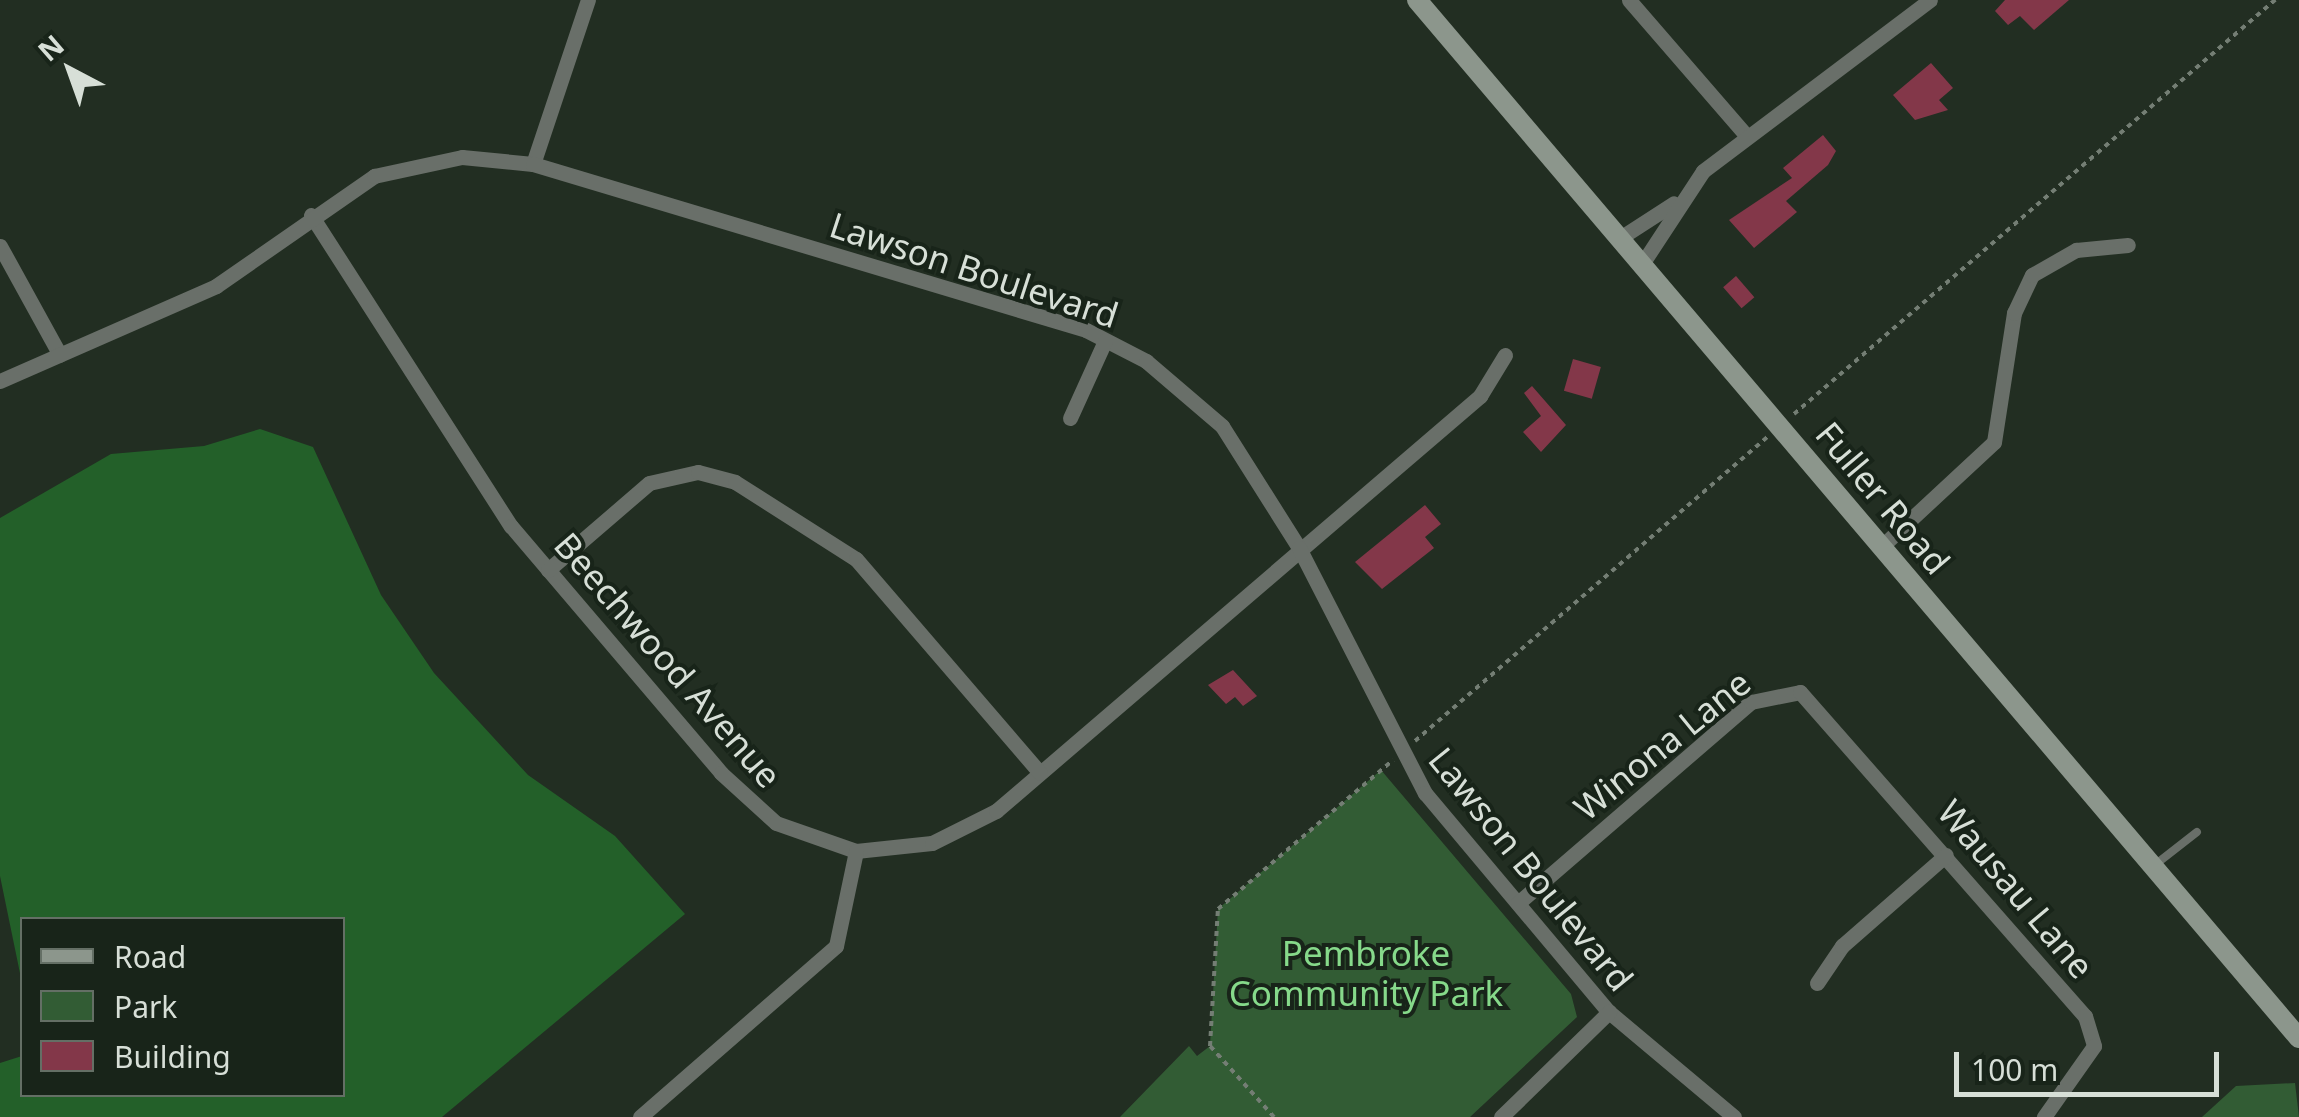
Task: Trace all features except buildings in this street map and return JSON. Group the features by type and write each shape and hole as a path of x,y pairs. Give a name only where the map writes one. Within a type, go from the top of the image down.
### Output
{"street":[{"path":"533,164 588,0"},
{"name":"Fuller Road","path":"1416,0 2299,1038"},
{"path":"1630,0 1746,134"},
{"path":"1620,238 1674,202 1746,134 1930,0"},
{"name":"Lawson Boulevard","path":"0,381 216,286 311,215 374,176 422,162 533,164 1105,341 1175,382 1222,426 1300,548 1399,755 1609,1012 1734,1117"},
{"path":"1642,264 1674,220 1674,202"},
{"name":"Beechwood Avenue","path":"311,215 494,502 548,570 748,802 804,836 856,851 932,843 996,812 1480,396 1506,355"},
{"path":"1881,547 1994,442 2014,313 2032,276 2076,250 2128,245"},
{"path":"0,246 60,356"},
{"path":"1070,418 1105,341"},
{"path":"548,570 664,476 735,482 856,559 1040,773"},
{"name":"Winona Lane","path":"1518,903 1768,693 1800,692 1846,737"},
{"name":"Wausau Lane","path":"1846,737 2094,1033 2044,1117"},
{"path":"640,1117 836,946 856,851"},
{"path":"1817,983 1842,946 1946,855"},
{"path":"1501,1117 1609,1012"}],"lane":[{"path":"2152,867 2197,832"}],"path":[{"path":"1274,1117 1210,1046 1218,909 2275,0"}],"green space":[{"path":"260,429 313,447 381,595 434,673 528,775 615,836 685,914 442,1117 0,1117 0,1063 20,1057 20,1097 345,1097 345,917 20,917 20,973 0,876 0,518 111,454 204,446"},
{"name":"Pembroke Community Park","path":"1381,770 1571,994 1577,1017 1470,1117 1120,1117 1189,1046 1197,1056 1210,1046 1218,909"},
{"path":"2295,1083 2299,1117 2202,1117 2236,1086"}]}
